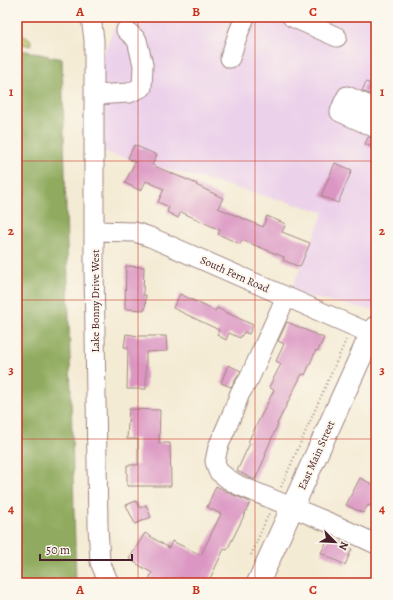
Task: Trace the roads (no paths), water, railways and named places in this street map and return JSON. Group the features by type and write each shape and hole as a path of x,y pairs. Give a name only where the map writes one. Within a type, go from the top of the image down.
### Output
{"main road":[{"name":"East Main Street","path":"251,576 284,504 374,332"}],"street":[{"name":"Lake Bonny Drive West","path":"91,17 94,40 95,400 98,526 100,562 109,583"},
{"path":"230,58 245,17"},
{"path":"292,17 337,37"},
{"path":"94,95 129,93 142,87 143,65 137,40 126,30"},
{"path":"376,109 347,96 340,112 376,128"},
{"name":"South Fern Road","path":"94,231 135,232 286,297 374,332"},
{"path":"286,297 249,379 240,393 218,447 215,461 218,471 238,485 335,525 376,544"}]}
